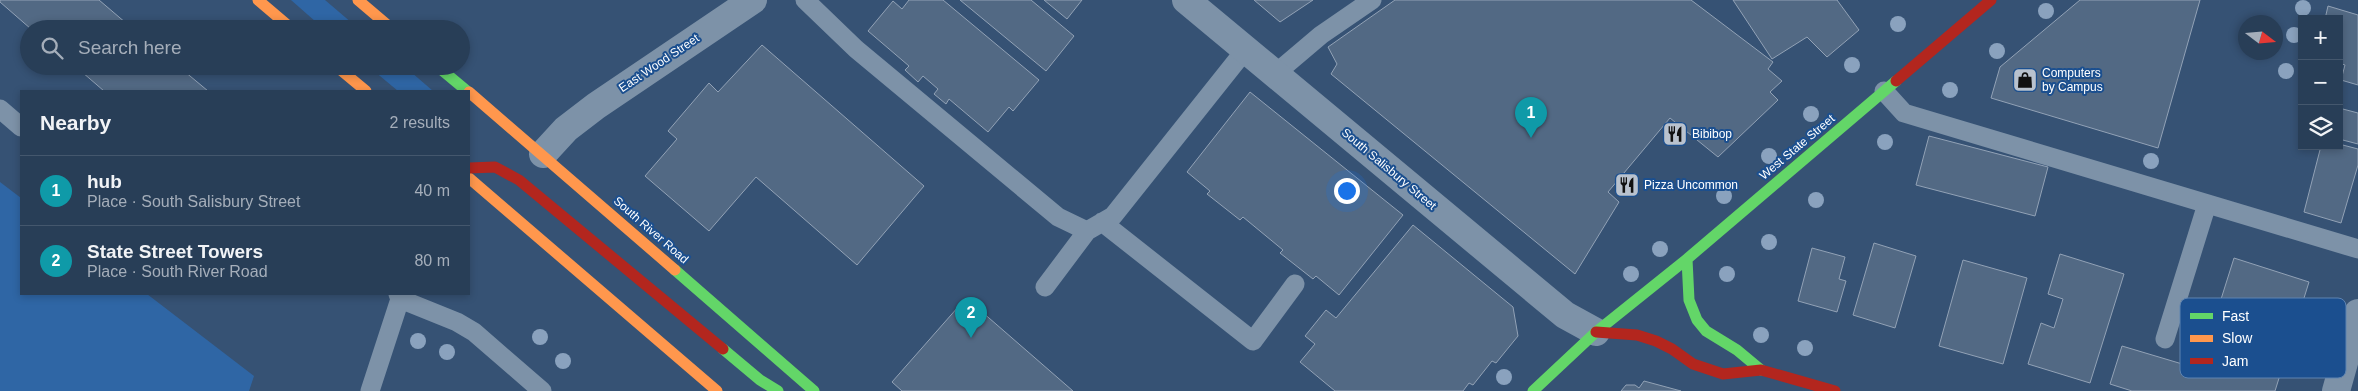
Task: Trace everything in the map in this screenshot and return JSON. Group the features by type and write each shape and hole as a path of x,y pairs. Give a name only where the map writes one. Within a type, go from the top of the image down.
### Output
{"main road":[{"path":"258,0 281,20"},
{"path":"358,0 381,20"},
{"name":"West State Street","path":"1532,391 1596,332 1687,258 1991,0"},
{"path":"347,75 365,90"},
{"name":"South River Road","path":"448,75 466,90"},
{"name":"South River Road","path":"470,94 543,154 814,391"},
{"path":"470,168 486,164 502,169 519,180 760,380 778,391"},
{"path":"470,179 717,391"},
{"path":"1687,258 1688,293 1693,312 1701,326 1714,338 1732,347 1761,370"},
{"path":"1596,332 1637,335 1656,341 1672,349 1693,364 1723,374 1761,370 1835,391"}],"street":[{"name":"East Wood Street","path":"543,154 566,129 596,106 752,0"},
{"name":"South Salisbury Street","path":"1186,0 1565,315 1596,332"},
{"path":"2346,356 2358,313"},
{"path":"2336,391 2340,378"}],"lane":[{"path":"805,0 856,49 1058,217 1095,227 1253,341 1296,284"},
{"path":"1275,74 1321,35 1372,0"},
{"path":"1045,287 1095,227 1114,216 1246,49"},
{"path":"1884,91 1904,113 2358,249"},
{"path":"0,109 20,126"},
{"path":"2165,339 2207,204"},
{"path":"370,391 399,296 457,322 474,332 542,391"}],"shaded area":[{"path":"291,0 325,0 348,20 314,20"},
{"path":"379,75 414,75 432,90 397,90"},
{"path":"0,182 20,197 20,295 148,295 254,376 249,391 0,391"}],"building":[{"path":"0,0 99,0 122,20 21,20"},
{"path":"909,0 943,0 1039,80 1013,111 1009,107 988,132 949,99 946,104 934,94 938,89 923,76 918,82 905,70 909,66 868,31 893,1 902,9"},
{"path":"960,0 1031,0 1074,36 1046,71"},
{"path":"1044,0 1082,0 1067,19"},
{"path":"1254,0 1313,0 1280,22"},
{"path":"1395,0 1691,0 1773,62 1768,69 1782,81 1770,92 1778,100 1718,157 1670,118 1608,192 1619,202 1575,274 1331,74 1337,64 1328,47"},
{"path":"1733,0 1837,0 1859,30 1827,57 1807,37 1772,59"},
{"path":"2080,0 2200,0 2158,148 1991,98 2000,67"},
{"path":"2328,6 2358,15 2358,85 2343,81 2345,65 2343,64 2343,15 2326,15"},
{"path":"762,45 924,186 857,265 756,177 709,231 645,176 677,139 668,131 709,83 718,92"},
{"path":"85,75 189,75 207,90 103,90"},
{"path":"1250,92 1403,215 1339,295 1316,276 1313,279 1280,253 1283,250 1243,217 1240,220 1207,194 1210,191 1187,172"},
{"path":"2343,109 2358,113 2358,144 2343,140"},
{"path":"1929,136 2048,167 2035,216 1916,185"},
{"path":"2343,145 2358,149 2358,165 2341,223 2304,212 2320,150 2343,150"},
{"path":"1413,225 1513,307 1518,336 1496,363 1492,361 1473,385 1469,383 1463,391 1335,391 1300,362 1315,344 1305,336 1326,310 1336,318"},
{"path":"1874,243 1916,256 1895,328 1853,315"},
{"path":"1812,248 1845,257 1839,279 1846,281 1837,312 1798,301"},
{"path":"2060,254 2124,274 2090,383 2028,364 2041,323 2054,328 2063,299 2048,294"},
{"path":"2234,258 2309,282 2304,298 2221,298"},
{"path":"1963,260 2027,278 2003,364 1939,346"},
{"path":"966,298 1073,391 902,391 892,382"},
{"path":"2122,346 2180,363 2180,378 2279,378 2275,391 2132,391 2110,384"},
{"path":"1644,381 1681,391 1621,391 1626,385 1635,385 1639,388"}],"traffic: fast":[{"path":"448,75 466,90"},
{"path":"1533,391 1596,332 1687,259 1896,81"},
{"path":"1687,259 1689,300 1697,320 1706,331 1737,350 1761,370"},
{"path":"675,270 814,391"},
{"path":"723,349 760,380 778,391"}],"traffic: slow":[{"path":"258,0 281,20"},
{"path":"358,0 381,20"},
{"path":"347,75 365,90"},
{"path":"470,93 675,270"},
{"path":"470,179 717,391"}],"traffic: jam":[{"path":"1896,81 1991,0"},
{"path":"470,168 495,167 519,180 723,349"},
{"path":"1596,332 1637,335 1656,341 1672,349 1693,364 1723,374 1761,370 1835,391"}],"place":[{"name":"Computers by Campus","path":"2025,80"},
{"name":"Bibibop","path":"1675,134"},
{"name":"hub","path":"1531,138"},
{"name":"Pizza Uncommon","path":"1627,185"},
{"name":"State Street Towers","path":"971,338"}]}
